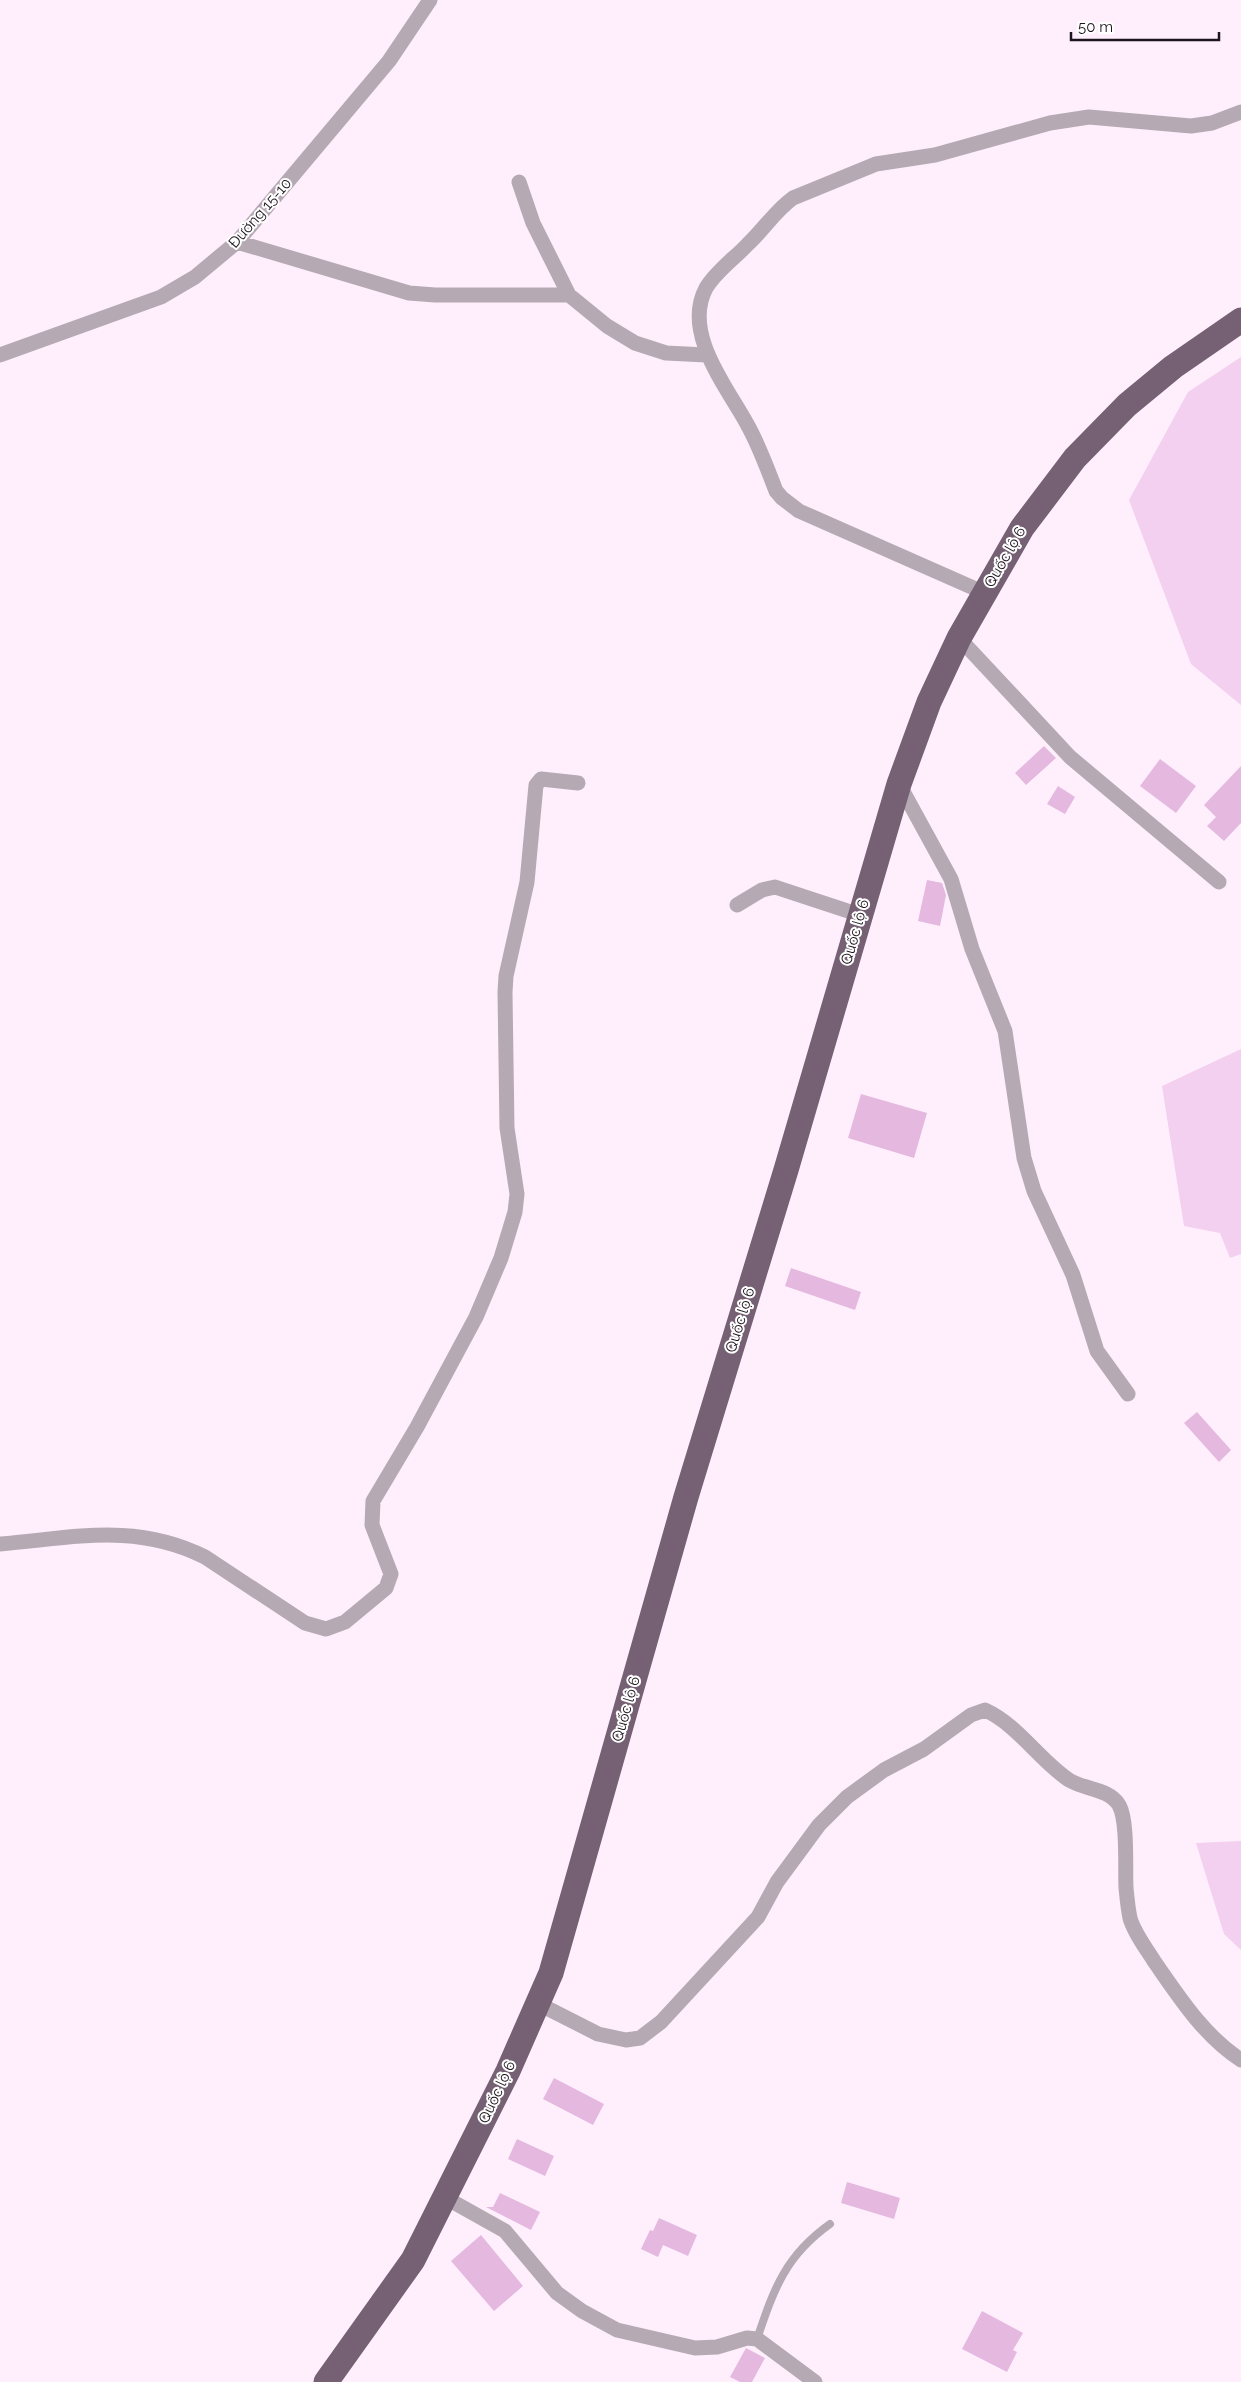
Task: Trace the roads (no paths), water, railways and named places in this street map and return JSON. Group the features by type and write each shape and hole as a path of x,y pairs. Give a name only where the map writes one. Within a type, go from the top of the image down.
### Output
{"highway":[{"name":"Quốc lộ 6","path":"326,2382 413,2260 446,2198 508,2071 551,1973 686,1497 786,1170 899,784 929,702 959,638 1022,528 1075,458 1127,405 1173,367 1241,320"}],"street":[{"name":"Đường 15-10","path":"0,355 161,297 195,277 237,242 389,61 430,0"},
{"path":"985,593 790,505 776,490 748,425 706,355 700,313 706,288 714,277 757,235 776,212 793,198 876,164 935,155 1050,123 1089,117 1191,126 1212,123 1241,112"},
{"path":"518,182 533,223 569,295 607,326 635,343 666,353 706,355"},
{"path":"237,242 409,293 435,295 569,295"},
{"path":"959,638 1070,757 1219,882"},
{"path":"0,1544 120,1534 161,1540 205,1557 305,1623 326,1629 345,1622 386,1588 391,1574 372,1525 373,1501 417,1427 476,1317 501,1258 515,1212 517,1194 507,1128 505,992 527,882 536,785 541,778 578,783"},
{"path":"899,784 951,880 972,949 1005,1031 1024,1158 1034,1191 1074,1275 1097,1351 1128,1394"},
{"path":"737,905 762,890 775,887 860,915"},
{"path":"538,2003 598,2034 626,2040 640,2038 661,2022 758,1917 777,1882 819,1825 847,1796 884,1770 924,1749 971,1715 985,1710 999,1716 1048,1765 1066,1778 1078,1786 1109,1794 1119,1806 1125,1844 1126,1889 1130,1920 1181,2001 1227,2052 1241,2060"},
{"path":"446,2198 505,2231 557,2293 582,2311 617,2330 695,2348 717,2347 747,2338 757,2340 815,2382"}],"lane":[{"path":"757,2340 774,2289 782,2273 802,2247 830,2224"}]}
